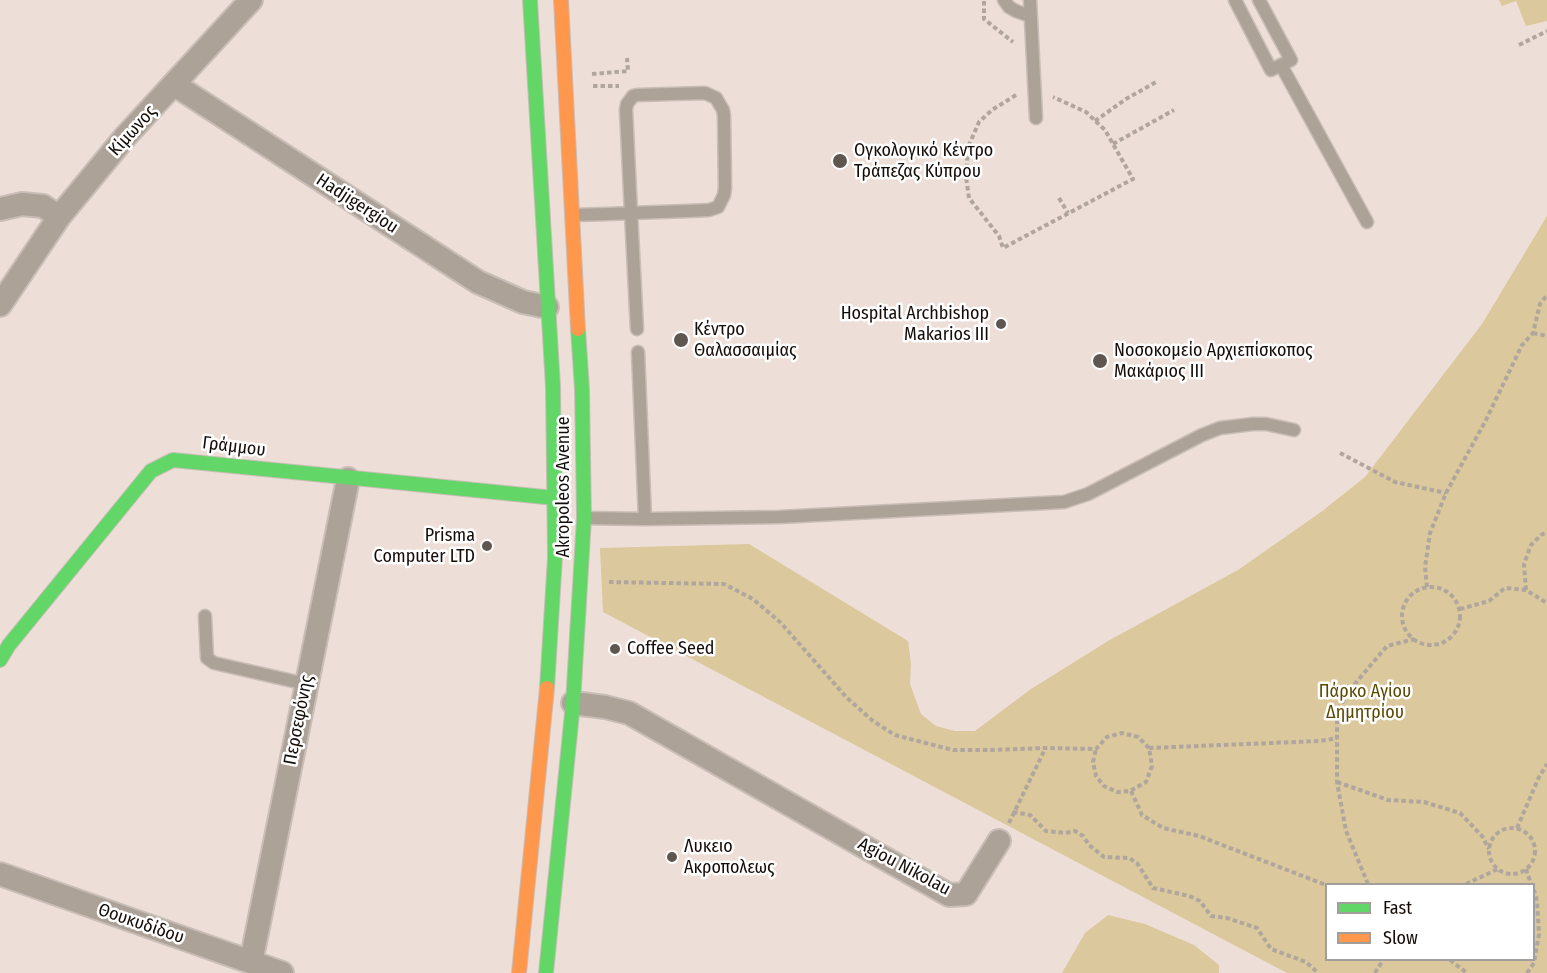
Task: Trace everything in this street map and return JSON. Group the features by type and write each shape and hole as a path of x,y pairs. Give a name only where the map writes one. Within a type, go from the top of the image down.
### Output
{"main road":[{"name":"Akropoleos Avenue","path":"530,0 557,216 582,389 584,518 581,582 573,703 546,973"},
{"name":"Akropoleos Avenue","path":"519,973 546,700 555,557 553,387 547,307 557,216 561,0"},
{"name":"Γράμμου","path":"0,660 9,645 151,471 173,459 348,479 555,498"}],"street":[{"name":"Κίμωνος","path":"0,305 59,217 125,137 251,0"},
{"name":"Hadjigergiou","path":"175,85 478,282 523,302 547,307"},
{"path":"0,209 22,204 43,206 59,217"},
{"name":"Περσεφόνης","path":"251,962 348,479"},
{"name":"Agiou Nikolau","path":"573,703 629,713 785,811 949,895 966,894 999,841"},
{"name":"Θουκυδίδου","path":"0,874 282,973"}],"lane":[{"path":"1004,0 1009,7 1030,16"},
{"path":"1030,0 1036,118"},
{"path":"1235,0 1281,65 1367,222"},
{"path":"1259,0 1281,65"},
{"path":"557,216 631,213 714,209 722,201 725,187 724,116 716,98 705,93 633,96 629,100 626,111 631,213 637,329"},
{"path":"638,352 645,519"},
{"path":"584,518 779,517 1064,502 1088,494 1220,428 1266,424 1294,430"},
{"path":"206,616 207,658 214,663 306,684"}],"path":[{"path":"984,0 984,20 1018,47"},
{"path":"1519,45 1547,31"},
{"path":"586,74 628,71 627,58"},
{"path":"1095,121 1126,99 1158,81"},
{"path":"589,86 623,86 633,96"},
{"path":"1017,94 992,110 979,122 968,147 966,177 969,198 999,236 1004,248 1133,179 1105,130 1086,112 1049,96"},
{"path":"1113,144 1174,110"},
{"path":"1059,198 1068,213"},
{"path":"1427,587 1425,567 1430,533 1446,493 1476,439 1522,345 1533,333 1540,304 1547,295"},
{"path":"1533,333 1547,336"},
{"path":"1340,453 1395,482 1446,493"},
{"path":"1526,590 1524,564 1527,555 1531,545 1547,532"},
{"path":"581,582 724,584 753,599 780,622 847,698 873,721 895,735 953,750 1096,749"},
{"path":"1427,587 1448,592 1460,609 1460,623 1453,636 1441,643 1427,645 1414,639 1406,629 1402,616 1405,603 1414,592 1427,587"},
{"path":"1460,609 1489,602 1505,588 1526,590 1547,603"},
{"path":"1367,883 1346,831 1337,783 1337,711 1353,686 1387,646 1414,639"},
{"path":"1122,733 1138,737 1149,748 1152,766 1146,782 1131,791 1117,792 1104,786 1096,776 1094,769 1096,749 1107,737 1122,733"},
{"path":"1149,748 1320,741 1337,738"},
{"path":"999,841 1046,748"},
{"path":"1516,828 1547,764"},
{"path":"1337,783 1388,800 1424,802 1460,813 1482,836 1489,849 1490,857 1498,869 1512,874 1526,869 1534,857 1534,843 1524,831 1516,828 1501,830 1491,842 1489,849"},
{"path":"1131,791 1142,814 1163,828 1199,836 1325,885"},
{"path":"1013,812 1030,815 1046,831 1065,833 1075,831 1104,857 1129,858 1137,863 1154,888 1200,900 1211,916 1227,918 1257,928 1271,949 1306,962 1318,973"},
{"path":"1470,883 1498,869"},
{"path":"1526,869 1530,883"},
{"path":"1535,896 1539,934 1535,957"},
{"path":"1451,961 1467,973"}],"green space":[{"path":"1499,0 1547,0 1547,21 1526,26 1516,1 1502,6"},
{"name":"Πάρκο Αγίου Δημητρίου","path":"1547,216 1547,973 1287,973 603,612 600,548 749,544 908,641 911,663 910,684 921,714 936,726 955,731 975,731 1031,689 1108,641 1238,570 1321,512 1365,477 1482,324"},
{"path":"1108,915 1145,924 1194,945 1219,965 1219,973 1062,973 1085,933"}],"traffic: fast":[{"path":"530,0 553,387 555,557 547,688"},
{"path":"546,973 573,703 584,518 582,389 578,329"},
{"path":"0,660 9,645 151,471 173,460 555,498"}],"traffic: slow":[{"path":"561,0 578,329"},
{"path":"519,973 547,688"}],"place":[{"name":"Ογκολογικό Κέντρο Τράπεζας Κύπρου","path":"840,161"},
{"name":"Hospital Archbishop Makarios III","path":"1001,324"},
{"name":"Κέντρο Θαλασσαιμίας","path":"681,340"},
{"name":"Νοσοκομείο Αρχιεπίσκοπος Μακάριος ΙΙΙ","path":"1100,361"},
{"name":"Prisma Computer LTD","path":"487,546"},
{"name":"Coffee Seed","path":"615,649"},
{"name":"Λυκειο Ακροπολεως","path":"672,857"}]}
